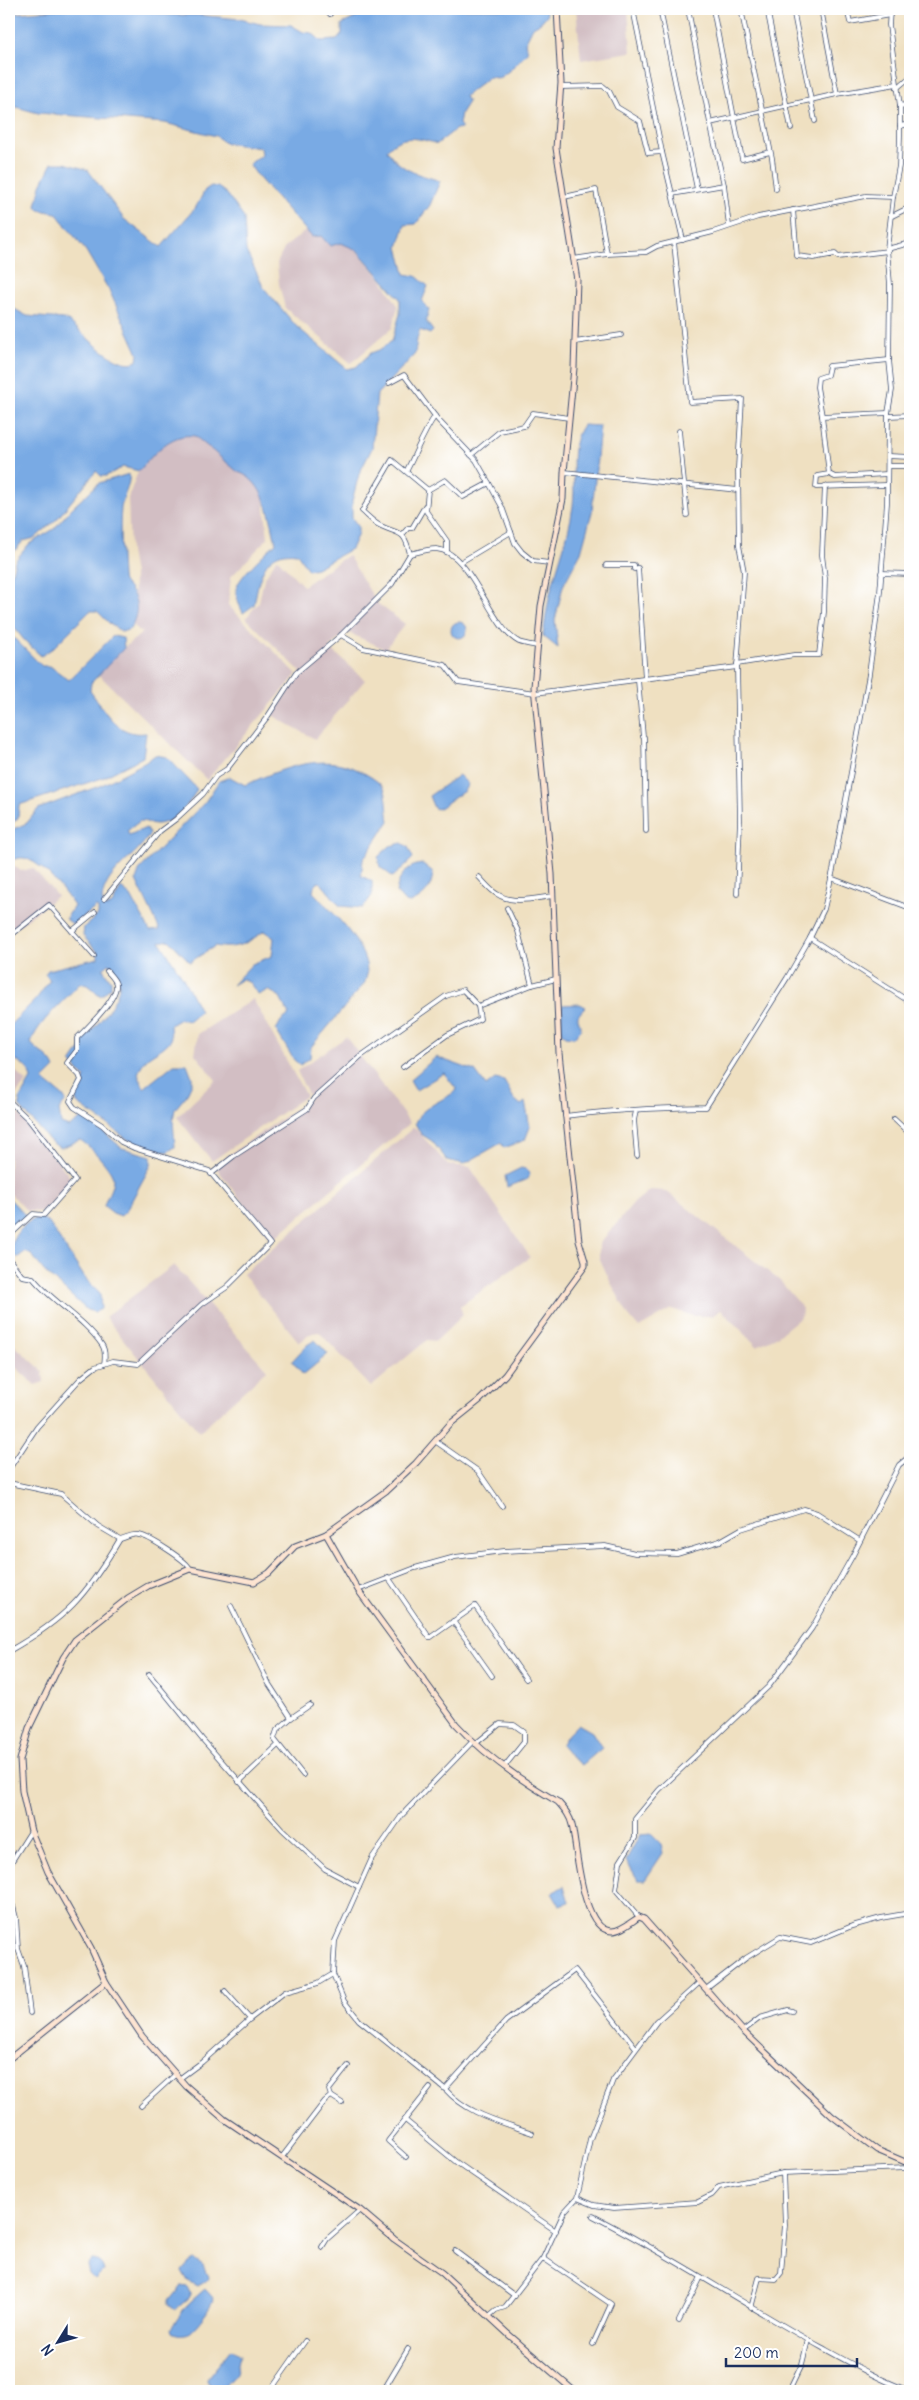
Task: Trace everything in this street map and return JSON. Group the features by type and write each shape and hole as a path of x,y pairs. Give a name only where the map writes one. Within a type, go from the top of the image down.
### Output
{"street":[{"path":"326,9 330,14"},
{"path":"557,9 561,86 556,148 578,296 563,498 541,606 535,693 553,896 558,1053 579,1242 586,1261 585,1266 505,1375 480,1400 450,1424 416,1463 386,1491 326,1534 295,1546 269,1573 254,1582 190,1569 148,1586 128,1598 75,1640 69,1647 29,1728 20,1760 21,1778 31,1831 48,1872 91,1948 106,1982 142,2036 178,2077 224,2119 360,2210 394,2239 442,2273 574,2391"},
{"path":"642,9 633,10 662,152 683,240"},
{"path":"660,9 697,190"},
{"path":"688,9 724,185 729,226"},
{"path":"713,9 742,159 770,152"},
{"path":"740,9 762,111 776,190"},
{"path":"767,9 791,128"},
{"path":"793,9 815,121"},
{"path":"821,9 837,94"},
{"path":"847,9 850,22 890,15"},
{"path":"564,1116 621,1109 636,1111 706,1106 810,938 824,909 869,674 881,573 888,474 888,414 892,390 889,360 890,284 887,250 893,196 899,166 900,126 900,106 890,9"},
{"path":"710,123 811,99 897,86 910,77"},
{"path":"561,86 603,86 609,92 617,107 640,121 648,153 662,152"},
{"path":"900,106 910,104"},
{"path":"900,126 910,124"},
{"path":"672,194 724,185"},
{"path":"564,197 596,190 607,254"},
{"path":"573,259 607,254 646,252 657,246 758,217 866,196 893,196"},
{"path":"892,216 910,207"},
{"path":"793,210 798,256 813,258 835,254 838,257 887,250 910,243"},
{"path":"674,242 690,402 742,399 738,490 739,545 744,572 737,665 740,820 737,894"},
{"path":"575,342 621,335"},
{"path":"829,474 817,387 818,378 827,375 829,366 889,360"},
{"path":"389,383 404,374 436,416 471,455 489,482 522,552 533,561 549,563"},
{"path":"471,455 500,431 524,426 532,413 569,418"},
{"path":"822,416 910,415"},
{"path":"406,470 420,445 423,433 436,416"},
{"path":"679,431 687,515"},
{"path":"888,456 910,457"},
{"path":"104,898 160,831 203,794 216,776 226,769 268,716 296,673 341,635 392,584 410,554 407,541 398,531 381,526 362,511 392,460 428,490"},
{"path":"888,466 910,466"},
{"path":"564,472 738,490"},
{"path":"887,485 816,487 817,476 829,474 835,477 888,474"},
{"path":"428,490 446,480 463,497 489,482"},
{"path":"341,635 363,648 445,665 458,682 535,693 646,679 794,655 819,655 824,612 825,578 822,555 825,486"},
{"path":"402,535 408,528 412,528 425,506 428,490"},
{"path":"425,506 447,541 447,552"},
{"path":"461,562 511,532"},
{"path":"410,554 436,549 447,552 461,562 502,625 518,642 538,646"},
{"path":"606,565 634,565 634,569 638,568 646,679"},
{"path":"881,573 910,574"},
{"path":"638,680 644,737 646,831"},
{"path":"479,877 497,895 511,899 529,900 553,896"},
{"path":"831,878 910,908"},
{"path":"9,937 49,905 94,956"},
{"path":"506,908 518,931 532,985"},
{"path":"72,931 95,912"},
{"path":"810,938 910,1002"},
{"path":"9,1469 37,1427 59,1405 80,1379 95,1367 104,1364 113,1362 138,1364 202,1304 227,1287 270,1244 211,1174 200,1168 134,1148 121,1142 74,1107 70,1101 81,1080 79,1075 67,1063 77,1050 77,1038 110,1001 116,982 107,971"},
{"path":"478,1006 532,985 556,979"},
{"path":"211,1174 234,1156 307,1109 314,1098 362,1056 446,996 463,990 478,1006 480,1019 447,1035 403,1067"},
{"path":"9,1101 29,1120 75,1180 44,1215 32,1214 9,1236"},
{"path":"636,1111 634,1120 637,1156"},
{"path":"894,1118 910,1134"},
{"path":"9,1259 22,1276 33,1278 44,1291 90,1331 103,1347 104,1364"},
{"path":"435,1441 478,1471 502,1506"},
{"path":"577,2198 594,2205 614,2208 698,2202 712,2195 719,2187 783,2173 907,2168 910,2164 877,2150 832,2116 743,2031 674,1950 644,1919 639,1917 616,1890 620,1862 635,1838 635,1819 659,1790 769,1686 812,1628 898,1465 910,1456"},
{"path":"9,1483 61,1494 98,1526 120,1539"},
{"path":"356,1588 455,1557 504,1551 605,1546 635,1553 677,1554 720,1541 741,1529 804,1509 816,1513 859,1540"},
{"path":"326,1534 356,1588 441,1704 473,1743 504,1767 558,1802 566,1811 571,1822 582,1888 594,1920 599,1925 612,1931 639,1917"},
{"path":"9,1651 55,1623 75,1604 91,1585 120,1539 132,1535 143,1536 185,1561 190,1569"},
{"path":"388,1577 429,1637 474,1606 526,1679"},
{"path":"231,1606 269,1684 292,1718"},
{"path":"453,1621 492,1676"},
{"path":"149,1674 239,1782 282,1829 325,1869 359,1887"},
{"path":"303,1774 278,1745 274,1736 282,1725 310,1706"},
{"path":"504,1767 524,1742 524,1732 514,1725 500,1724 473,1743 402,1816 372,1858 335,1941 333,1974 344,2001 359,2020 445,2089 452,2097 473,2112 532,2133"},
{"path":"239,1782 278,1745"},
{"path":"9,1875 12,1861 31,1831"},
{"path":"9,1900 13,1906 16,1918 18,1949 24,1966 30,2013"},
{"path":"706,1989 746,1958 780,1937 811,1943 852,1926 910,1913"},
{"path":"445,2089 506,2021 573,1970 576,1971 636,2048"},
{"path":"141,2106 178,2077 202,2062 250,2019 285,1992 318,1983 333,1974"},
{"path":"9,2059 106,1982"},
{"path":"489,2316 496,2310 505,2307 515,2296 543,2258 564,2212 577,2198 590,2139 613,2080 657,2021 700,1982"},
{"path":"225,1991 250,2019"},
{"path":"743,2031 760,2018 788,2010 792,2011"},
{"path":"342,2103 331,2096 329,2090 348,2066"},
{"path":"406,2157 388,2141 430,2088"},
{"path":"282,2157 331,2096"},
{"path":"406,2120 456,2162 556,2231"},
{"path":"751,2308 759,2278 776,2279 781,2273 785,2226 783,2173"},
{"path":"322,2247 327,2239 360,2210"},
{"path":"593,2216 646,2242 751,2308 808,2340 910,2391"},
{"path":"455,2251 515,2296"},
{"path":"543,2258 611,2304 593,2344"},
{"path":"679,2321 701,2277"},
{"path":"789,2391 802,2364 808,2340"},
{"path":"270,2391 305,2341"},
{"path":"383,2391 408,2349"}],"shaded area":[{"path":"576,9 628,9 631,52 581,60"},
{"path":"308,229 353,246 382,280 398,306 392,328 351,363 285,308 279,284 277,263 285,247"},
{"path":"188,426 262,481 268,538 231,577 228,605 297,674 207,780 95,671 142,633 133,625 134,574 130,552 128,498 144,456"},
{"path":"348,555 377,603 405,624 385,649 347,632 329,647 365,680 315,739 272,715 301,672 246,618 259,602 264,579 277,558 303,586"},
{"path":"13,865 21,871 33,868 57,896 9,933 9,866"},
{"path":"253,999 306,1096 212,1161 177,1117 216,1080 195,1054 198,1034"},
{"path":"346,1037 410,1123 272,1240 214,1165 310,1099 297,1071"},
{"path":"9,1065 27,1082 9,1102"},
{"path":"9,1104 39,1136 72,1180 44,1212 27,1211 9,1192"},
{"path":"414,1127 448,1165 470,1167 530,1257 460,1306 463,1315 436,1341 427,1340 371,1387 319,1332 312,1333 299,1342 243,1274"},
{"path":"650,1190 666,1191 780,1281 798,1302 802,1309 801,1317 776,1337 757,1346 721,1310 712,1316 693,1316 672,1309 639,1328 628,1315 610,1281 599,1257 599,1244 635,1202"},
{"path":"174,1265 267,1370 199,1432 105,1317"},
{"path":"9,1344 13,1344 43,1371 44,1382 35,1385 9,1361"}],"water":[{"path":"61,9 135,9 167,15 197,15 240,19 260,24 291,25 303,32 312,33 321,41 337,40 342,34 342,24 375,9 546,9 547,15 540,23 533,27 525,43 528,51 510,70 499,78 489,77 465,96 468,102 461,113 459,124 462,128 456,129 437,144 410,138 398,141 387,150 398,163 410,171 440,181 430,205 416,224 405,225 398,247 405,274 416,276 428,286 422,301 429,310 426,321 433,331 430,334 420,330 415,354 377,394 372,448 359,474 352,501 352,518 358,526 358,534 351,549 316,568 308,570 297,553 277,555 265,567 258,585 254,605 243,613 238,602 237,585 253,565 276,543 269,513 261,492 255,483 247,476 238,472 195,436 186,436 170,441 156,452 139,471 123,467 106,476 101,476 96,471 57,519 35,538 23,541 9,558 9,306 27,316 64,319 111,357 121,361 129,363 137,361 138,354 110,292 86,251 56,213 39,210 36,206 41,185 52,163 65,163 88,170 124,219 161,247 196,207 205,190 211,186 218,187 227,194 244,218 246,251 264,288 296,326 347,369 356,367 371,353 392,341 400,314 400,299 357,250 341,243 330,246 321,236 312,237 259,178 249,164 262,155 261,148 225,143 216,136 165,123 38,113 16,107 9,108 9,14"},
{"path":"583,425 600,426 592,512 581,552 563,586 555,620 558,648 543,636 550,594 571,518 574,493 574,449"},
{"path":"129,474 129,482 121,508 120,534 122,579 133,595 136,605 136,614 130,629 122,632 110,624 97,611 90,611 53,648 41,656 24,640 9,621 9,584 15,561 29,544 54,529 71,509 99,483"},
{"path":"456,622 462,622 467,627 465,636 456,638 451,633 451,627"},
{"path":"9,633 42,666 50,666 69,680 113,636 123,638 124,648 91,683 90,691 107,715 120,727 127,731 146,733 143,757 102,778 19,805 18,818 9,826"},
{"path":"155,755 167,757 197,789 186,807 169,821 156,824 140,821 127,831 129,835 146,828 150,833 138,850 114,873 104,891 102,901 106,908 112,904 121,888 131,896 150,931 160,930 136,880 140,869 205,802 219,781 230,777 245,785 273,773 302,764 331,762 346,765 369,776 383,787 387,798 389,821 363,860 361,876 372,881 372,895 363,908 340,906 321,883 318,882 314,886 313,892 341,922 359,947 365,960 367,973 364,984 311,1047 310,1058 300,1065 294,1060 276,1030 281,1021 289,1015 279,996 268,990 258,995 250,983 242,979 232,985 252,964 272,956 274,938 264,931 253,939 236,946 215,946 190,962 169,940 160,942 183,978 200,1011 188,1021 180,1019 170,1025 171,1040 144,1062 138,1074 144,1088 174,1064 187,1064 192,1077 192,1083 186,1096 175,1109 173,1120 175,1147 167,1152 142,1145 137,1146 77,1103 75,1096 85,1078 71,1063 81,1048 81,1041 107,1012 117,993 118,977 109,964 103,969 111,981 111,987 101,996 87,985 80,983 39,1027 31,1043 50,1060 55,1068 43,1080 63,1096 66,1101 59,1110 61,1124 69,1127 85,1116 122,1148 151,1156 151,1165 126,1211 121,1216 104,1206 113,1179 100,1158 80,1140 60,1148 50,1141 20,1107 19,1100 31,1079 28,1069 9,1055 9,1026 37,998 50,980 45,974 48,970 98,958 98,952 83,936 84,927 98,915 98,908 96,907 74,925 66,919 74,906 52,878 38,865 24,858 9,860 9,831 27,823 38,809 102,785 146,762"},
{"path":"459,775 468,784 464,791 438,809 434,808 429,796"},
{"path":"402,843 408,847 413,858 393,877 380,867 378,857 390,846"},
{"path":"423,864 433,872 431,883 427,891 420,898 410,903 405,902 396,892 399,881 408,869"},
{"path":"580,1004 586,1007 578,1017 581,1030 574,1037 566,1036 561,1032 562,1005"},
{"path":"436,1057 475,1071 486,1086 495,1079 504,1081 514,1099 521,1105 525,1102 530,1127 525,1140 504,1148 501,1143 464,1164 447,1160 432,1141 421,1134 415,1123 427,1108 457,1090 444,1073 416,1090 410,1080"},
{"path":"521,1168 526,1169 530,1174 528,1179 507,1187 505,1176"},
{"path":"9,1198 26,1216 9,1231"},
{"path":"39,1217 49,1223 85,1278 100,1294 101,1309 95,1312 87,1310 44,1271 32,1255 25,1252 17,1258 11,1252 13,1240 19,1230"},
{"path":"315,1340 328,1354 303,1375 292,1361 307,1345"},
{"path":"578,1724 592,1732 602,1748 582,1765 570,1756 561,1745"},
{"path":"651,1834 661,1844 663,1853 645,1880 638,1880 626,1860 640,1835"},
{"path":"564,1886 569,1902 559,1905 552,1893"},
{"path":"91,2260 100,2263 104,2271 95,2280 89,2274 87,2265"},
{"path":"194,2260 203,2266 208,2277 207,2280 197,2286 188,2281 182,2271"},
{"path":"181,2286 187,2287 190,2297 175,2310 169,2305 169,2301"},
{"path":"205,2289 214,2299 203,2317 188,2333 176,2334 172,2332 171,2328 189,2303"},
{"path":"231,2349 240,2355 236,2373 222,2389 215,2389 208,2384 207,2379"}]}
